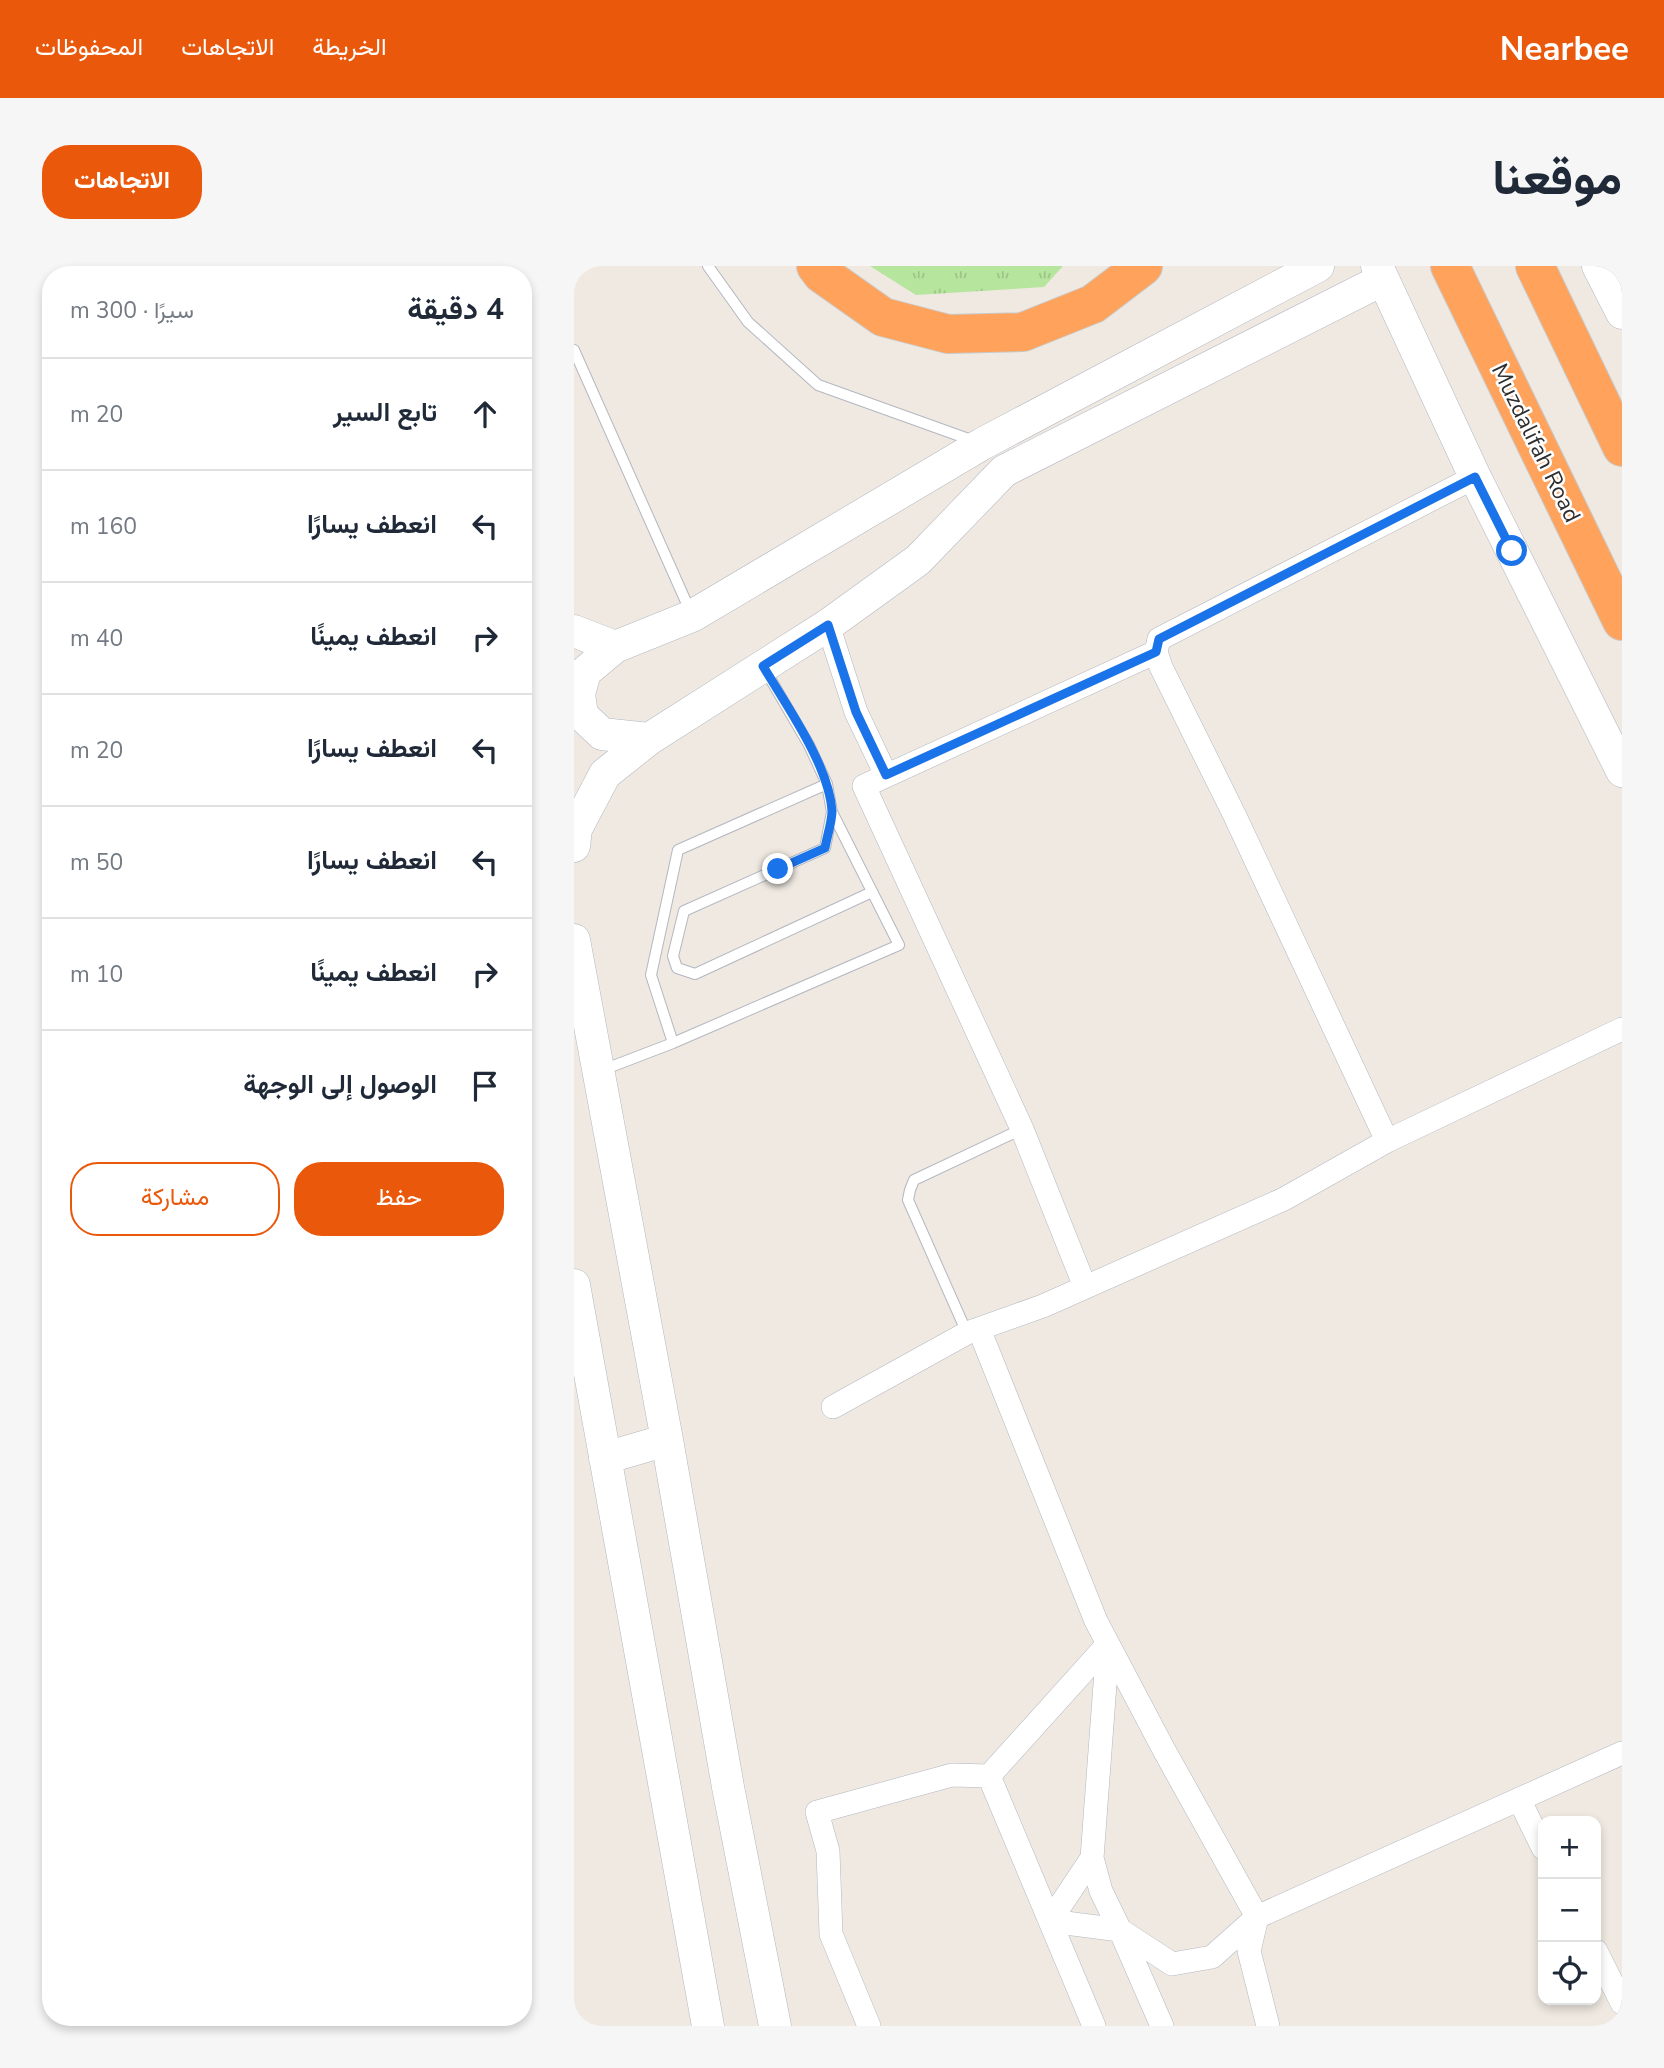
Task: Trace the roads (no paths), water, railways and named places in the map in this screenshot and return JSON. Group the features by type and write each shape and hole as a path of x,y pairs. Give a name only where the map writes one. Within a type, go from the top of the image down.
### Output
{"highway":[{"path":"816,266 822,274 883,317 948,334 1023,332 1093,304 1143,266"},
{"path":"1535,266 1622,447"},
{"name":"Muzdalifah Road","path":"1451,268 1622,621"}],"street":[{"path":"649,738 601,734 582,715 579,694 585,672 615,647 692,616 982,444 1318,266"},
{"path":"1598,266 1622,312"},
{"path":"574,846 576,829 605,774 649,738 828,625 918,561 1004,471 1380,273 1475,477 1622,771"},
{"path":"1387,1141 1156,652 1159,639 1475,477"},
{"path":"828,625 856,712 886,775"},
{"path":"574,631 615,647"},
{"path":"1085,1287 1022,1129 864,786 1156,652"},
{"path":"574,940 775,2026"},
{"path":"833,1407 973,1331 1043,1306 1284,1199 1387,1141 1622,1029"},
{"path":"574,1285 708,2026"},
{"path":"973,1331 1096,1621 1164,1750 1257,1916 1249,1951 1268,2026"},
{"path":"605,1458 667,1440"},
{"path":"869,2026 831,1934 828,1851 817,1812 952,1775 989,1776 1108,1644"},
{"path":"1108,1644 1092,1858 1101,1891 1162,2026"},
{"path":"1050,1920 1120,1930 1172,1964 1212,1957 1257,1916 1622,1753"},
{"path":"989,1776 1094,2026"},
{"path":"1519,1799 1538,1838"},
{"path":"1050,1920 1092,1858"},
{"path":"1601,1961 1622,2003"}],"lane":[{"path":"708,266 748,321 818,385 982,444"},
{"path":"574,350 692,616"},
{"path":"598,1071 673,1043 899,945 832,812 827,784 809,745 763,666"},
{"path":"673,1043 651,975 678,850 827,784"},
{"path":"832,812 825,848 684,911 673,956 677,968 695,974 872,892"},
{"path":"973,1331 908,1200 910,1190 914,1180 1022,1129"}]}
